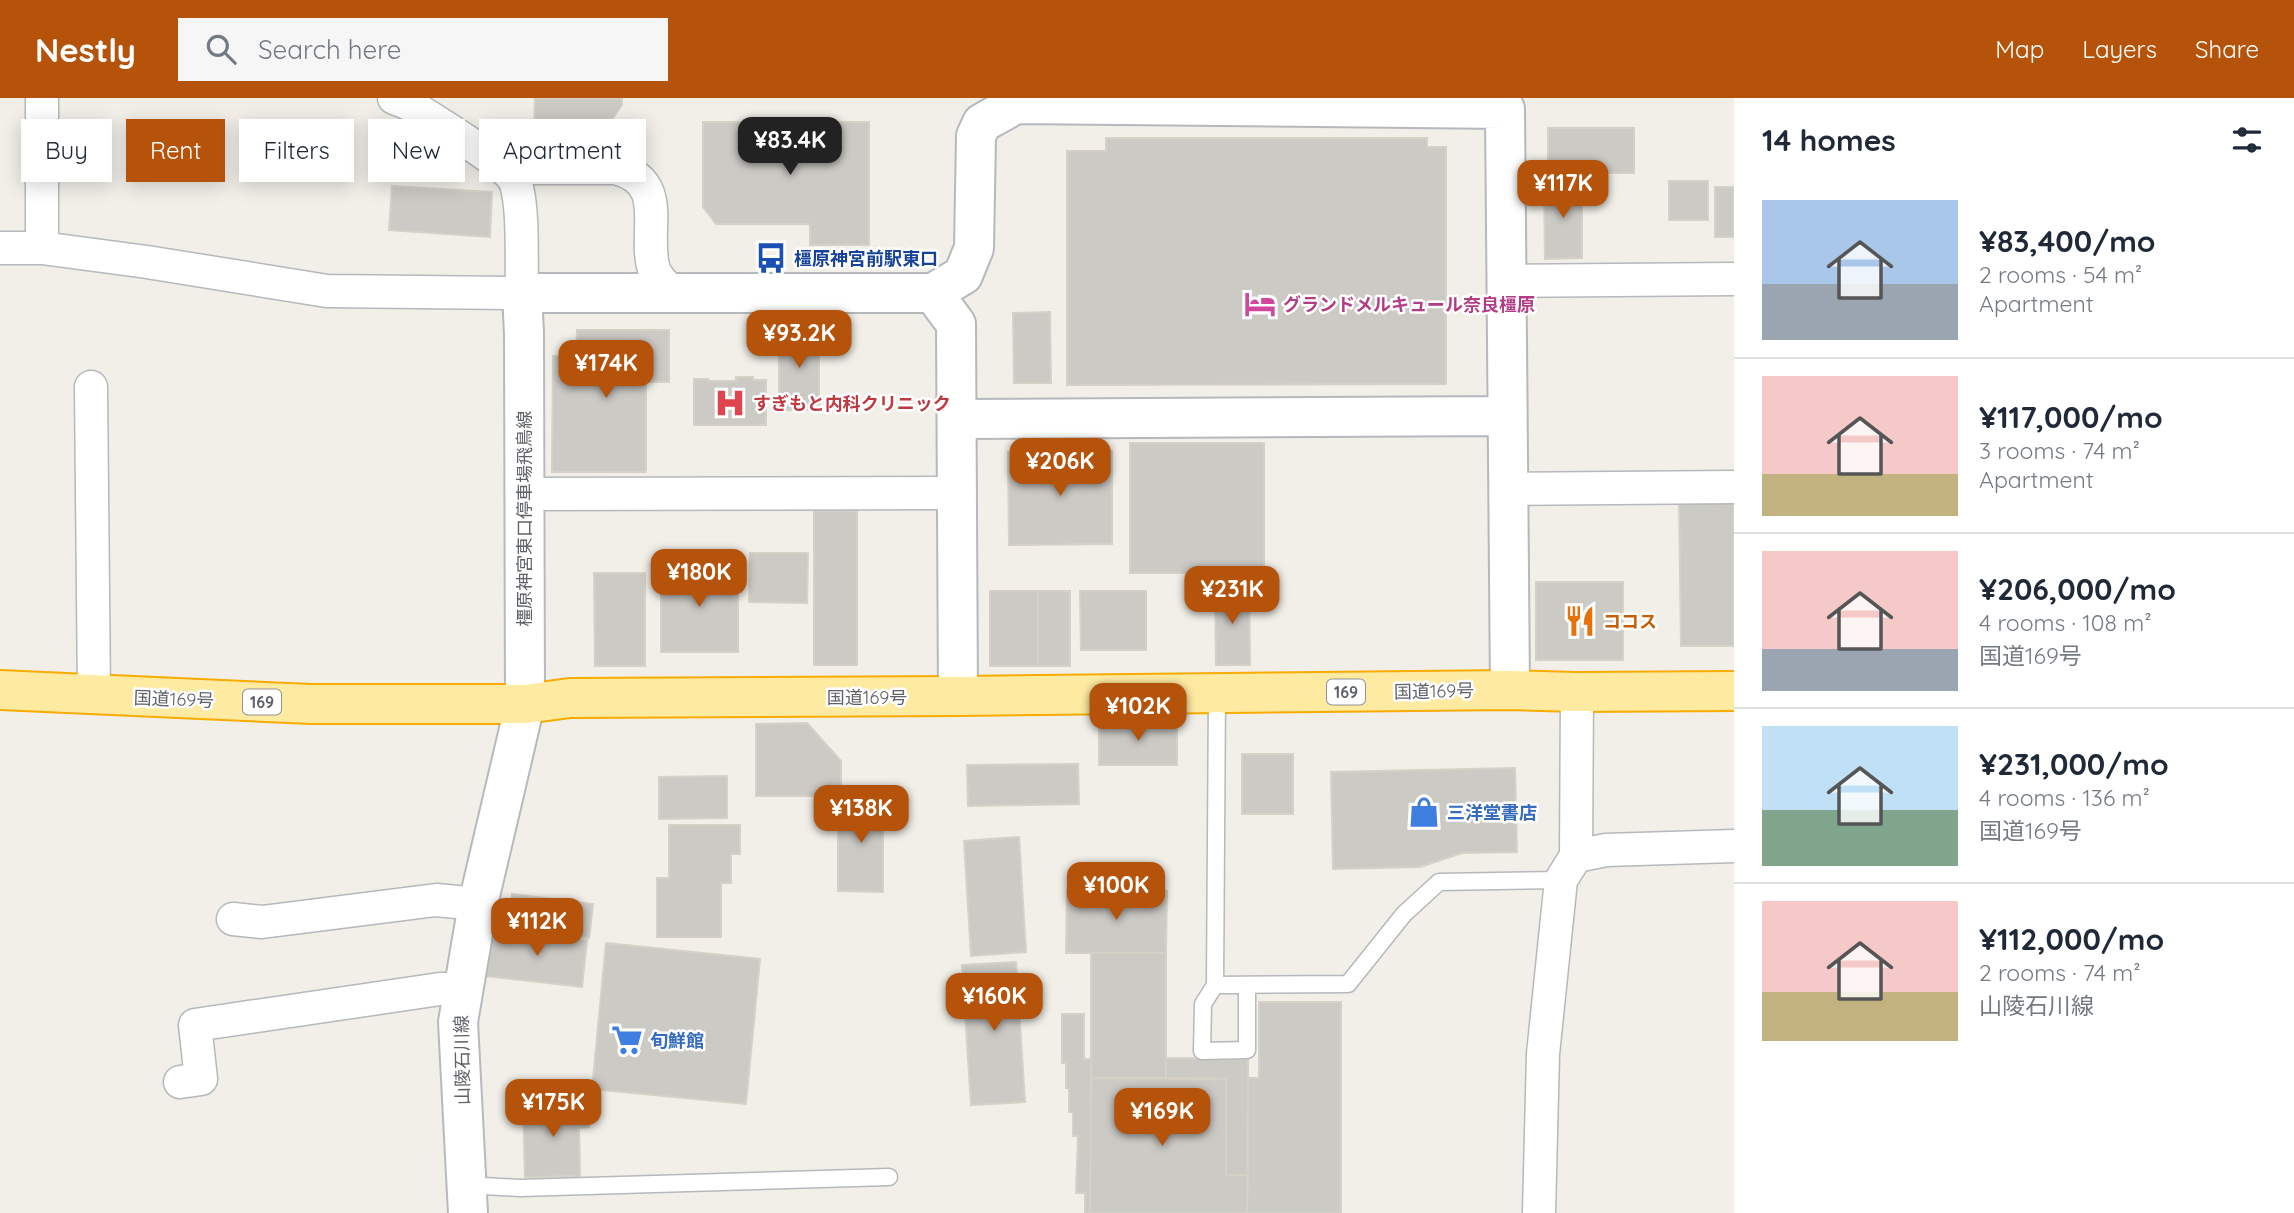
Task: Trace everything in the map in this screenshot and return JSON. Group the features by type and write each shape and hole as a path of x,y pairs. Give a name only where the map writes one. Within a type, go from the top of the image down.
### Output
{"highway":[{"name":"国道169号","path":"0,690 311,704 524,704 570,698 1510,690 1734,691"}],"street":[{"path":"42,98 42,247"},
{"path":"394,98 409,104 479,151"},
{"path":"0,248 42,247 327,291 933,293 963,275 974,248 976,136 982,123 1017,104 1504,103 1510,690"},
{"path":"515,182 520,214 522,293"},
{"path":"520,214 526,195 542,182"},
{"path":"643,182 652,215 651,256 655,274 671,292"},
{"path":"1506,281 1734,279"},
{"name":"橿原神宮東口停車場飛鳥線","path":"522,293 524,704"},
{"path":"524,334 563,293"},
{"path":"933,293 957,324 958,696"},
{"path":"91,387 94,695"},
{"path":"957,419 1507,416"},
{"path":"1508,489 1734,487"},
{"path":"524,494 957,493"},
{"path":"1539,1213 1543,1055 1568,868 1577,692"},
{"name":"山陵石川線","path":"467,1199 458,1022 478,904 524,704"},
{"path":"1568,868 1606,850 1734,846"},
{"path":"233,919 262,922 436,900 478,904"},
{"path":"180,1082 201,1079 195,1025 440,989 464,989"}],"lane":[{"path":"1217,693 1215,985 1203,1004 1202,1051 1247,1050 1247,985"},
{"path":"1215,985 1348,984 1404,914 1440,882 1568,868"},
{"path":"467,1199 520,1188 889,1177"}],"building":[{"path":"535,98 622,98 622,105 612,119 534,119"},
{"path":"703,122 869,122 869,245 810,245 810,224 716,224 703,207"},
{"path":"1548,128 1634,128 1634,173 1548,173"},
{"path":"1106,138 1427,138 1427,147 1446,147 1446,384 1067,385 1067,151 1106,151"},
{"path":"1669,181 1708,181 1708,220 1669,220"},
{"path":"1544,182 1582,182 1582,258 1545,259"},
{"path":"392,186 492,192 490,237 389,230"},
{"path":"1715,187 1734,187 1734,237 1715,237"},
{"path":"1050,312 1051,383 1014,383 1013,313"},
{"path":"779,329 819,329 819,410 779,410"},
{"path":"577,330 669,330 669,382 646,382 646,472 552,472 553,356 576,356"},
{"name":"すぎもと内科クリニック","path":"736,377 766,380 766,425 694,425 694,379 736,381"},
{"path":"1130,443 1264,443 1264,573 1130,573"},
{"path":"1112,451 1112,544 1009,545 1008,452"},
{"path":"1679,499 1734,499 1734,646 1681,646"},
{"path":"814,511 857,511 857,665 814,665"},
{"path":"750,553 808,553 807,603 749,602"},
{"path":"661,566 738,566 738,652 661,652"},
{"path":"594,573 645,573 645,666 595,666"},
{"name":"ココス","path":"1536,582 1623,582 1623,660 1536,660"},
{"path":"1215,587 1249,587 1250,665 1216,665"},
{"path":"990,591 1038,591 1038,666 990,666"},
{"path":"1038,591 1070,591 1070,666 1038,666"},
{"path":"1080,591 1146,591 1146,650 1081,650"},
{"path":"1099,720 1177,720 1177,765 1099,765"},
{"path":"807,723 841,761 841,796 756,796 756,724"},
{"path":"1242,754 1293,754 1293,814 1242,814"},
{"path":"1078,764 1079,804 968,806 967,765"},
{"name":"三洋堂書店","path":"1515,768 1517,852 1462,853 1420,867 1333,869 1331,772"},
{"path":"727,776 727,818 659,819 659,777"},
{"path":"838,799 883,799 883,892 838,891"},
{"path":"669,825 740,825 740,854 731,854 731,883 721,883 721,937 657,937 657,878 669,878"},
{"path":"1019,837 1026,952 971,956 964,841"},
{"path":"1067,890 1167,891 1166,953 1066,953"},
{"path":"512,894 593,904 589,938 495,927 497,910 501,911 505,904 508,905 509,901 512,901"},
{"path":"491,929 587,940 582,987 486,976"},
{"path":"606,943 760,959 746,1104 592,1089"},
{"path":"1091,953 1166,953 1166,1078 1091,1078"},
{"path":"1016,962 1025,1102 971,1105 962,965"},
{"path":"1259,1002 1341,1002 1341,1213 1247,1213 1248,1078 1259,1078"},
{"path":"1062,1014 1084,1014 1084,1059 1091,1059 1090,1213 1085,1213 1085,1193 1076,1193 1078,1136 1073,1136 1073,1112 1069,1112 1069,1088 1066,1088 1066,1063 1062,1063"},
{"path":"1166,1058 1248,1059 1248,1175 1226,1175 1226,1079 1166,1078"},
{"path":"1091,1078 1226,1079 1226,1175 1248,1175 1247,1213 1090,1213"},
{"path":"579,1104 579,1108 588,1107 589,1127 579,1128 580,1176 525,1177 523,1105"}],"place":[{"name":"橿原神宮前駅東口","path":"771,258"},
{"name":"グランドメルキュール奈良橿原","path":"1260,304"},
{"name":"すぎもと内科クリニック","path":"730,403"},
{"name":"ココス","path":"1580,621"},
{"name":"三洋堂書店","path":"1424,812"},
{"name":"旬鮮館","path":"627,1040"}]}
